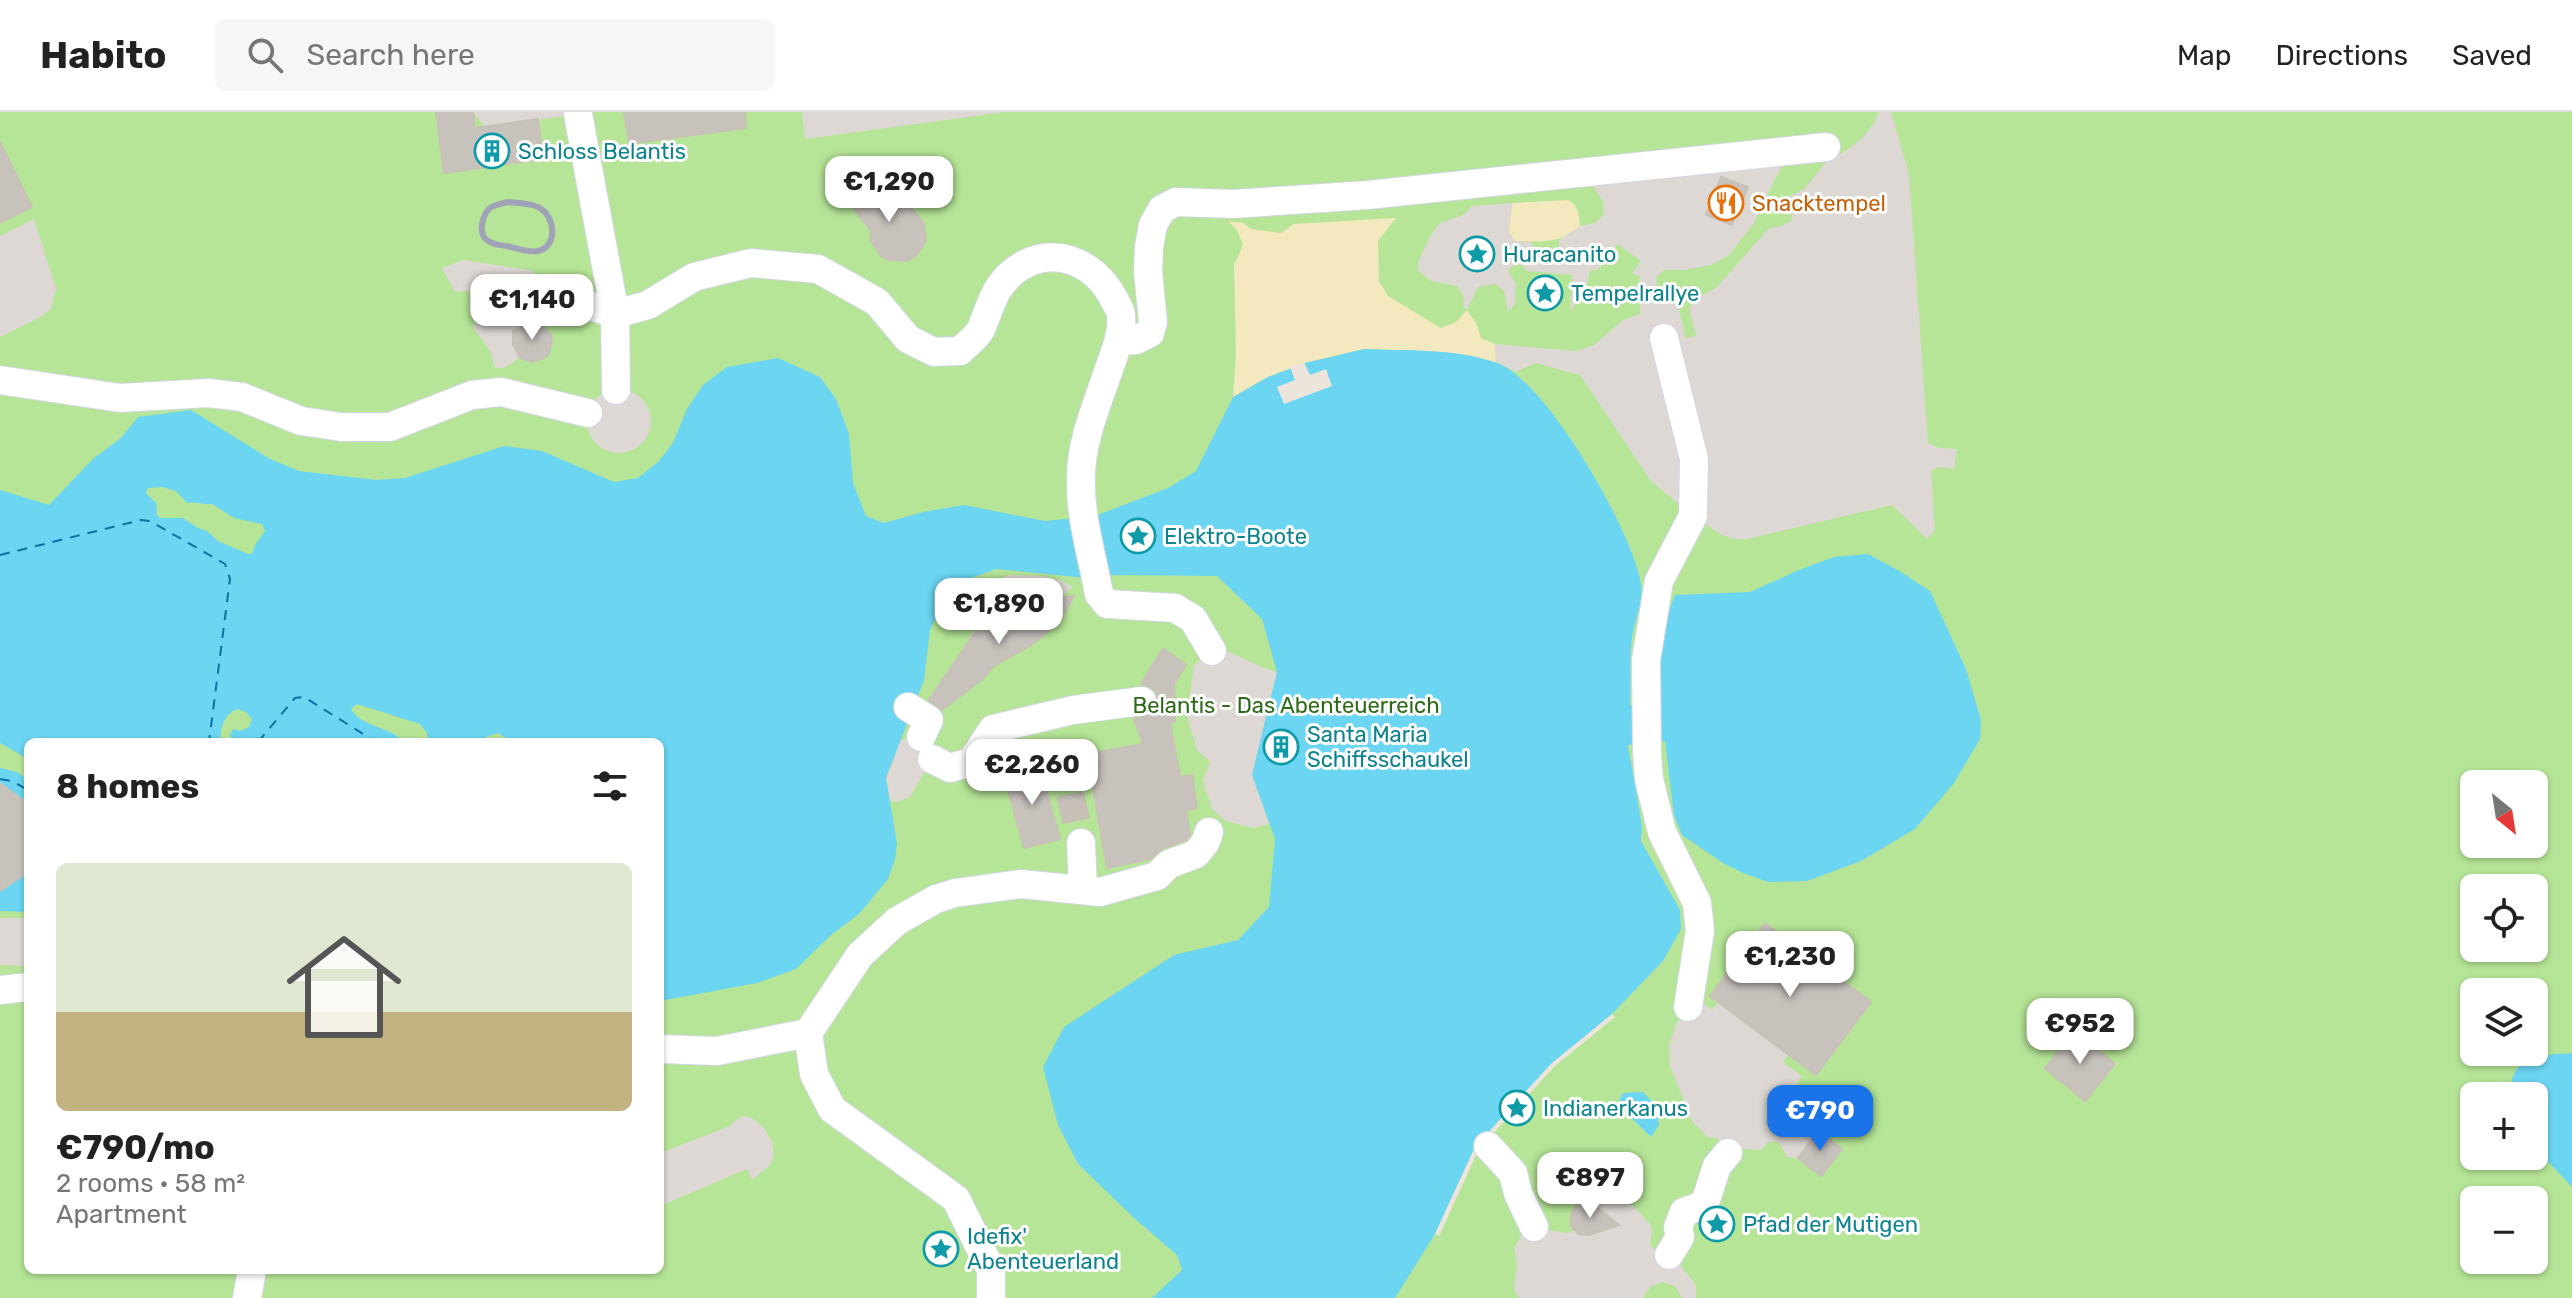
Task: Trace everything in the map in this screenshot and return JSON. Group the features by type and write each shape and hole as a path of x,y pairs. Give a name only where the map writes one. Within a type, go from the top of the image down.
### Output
{"street":[{"path":"578,114 615,314 616,390"},
{"path":"1119,341 1136,340 1150,333 1153,322 1148,272 1153,225 1162,209 1176,202 1233,204 1368,195 1826,147"},
{"path":"542,304 564,305 576,301 615,314 648,305 694,277 751,263 818,269 877,302 908,339 934,352 960,351 980,332 994,295 1016,269 1038,260 1063,256 1088,267 1109,289 1122,314 1119,341 1089,427 1081,473 1084,514 1099,594 1107,604 1175,608 1193,619 1212,651"},
{"path":"1664,338 1694,459 1693,516 1659,581 1646,660 1645,700 1649,779 1662,832 1697,903 1700,931 1688,1007"},
{"path":"0,380 120,398 208,393 242,397 301,421 341,427 390,427 503,380 588,413"},
{"path":"922,731 950,768 971,762 993,729 1073,710 1142,701"},
{"path":"991,1298 991,1270 956,1199 832,1109 814,1074 808,1033 860,955 897,921 936,899 1021,884 1100,892 1157,876 1169,864 1196,854 1209,832"},
{"path":"1081,843 1083,889"},
{"path":"0,990 24,987"},
{"path":"664,1049 717,1051 808,1033"},
{"path":"1488,1146 1513,1173 1518,1193 1534,1227"},
{"path":"1669,1255 1680,1237 1678,1227 1684,1212 1706,1200 1717,1166 1728,1153"},
{"path":"247,1298 251,1274"}],"green space":[{"name":"Belantis - Das Abenteuerreich","path":"0,112 2572,112 2572,1298 0,1298"}],"sand":[{"path":"1568,200 1576,208 1579,218 1580,226 1573,232 1549,241 1514,241 1509,231 1512,203"},
{"path":"1396,218 1378,241 1379,281 1388,296 1441,328 1456,322 1467,310 1481,338 1495,344 1496,362 1442,352 1364,349 1305,363 1268,377 1233,397 1236,356 1234,266 1243,245 1237,230 1228,221 1243,223 1251,229 1281,233 1294,224"}],"shaded area":[{"path":"473,112 594,112 485,127"},
{"path":"802,112 1005,112 805,139"},
{"path":"1879,112 1891,112 1909,174 1928,443 1939,448 1957,449 1954,469 1937,467 1931,471 1935,530 1927,539 1892,505 1747,539 1733,539 1720,534 1651,481 1580,375 1535,363 1516,372 1496,362 1495,344 1576,351 1594,345 1623,320 1640,314 1640,277 1632,273 1641,261 1618,244 1597,271 1590,269 1588,281 1570,313 1572,275 1526,271 1524,266 1515,264 1509,273 1516,284 1515,304 1508,312 1504,291 1496,284 1478,287 1467,310 1457,286 1431,281 1418,270 1429,238 1440,223 1463,215 1472,206 1512,203 1509,231 1514,241 1531,242 1536,251 1555,252 1559,248 1559,240 1580,226 1595,223 1604,214 1603,201 1593,186 1782,165 1754,223 1729,255 1711,265 1664,270 1656,277 1657,289 1667,301 1678,305 1686,338 1696,336 1689,308 1699,297 1716,288 1769,228 1791,221 1793,209 1788,197 1804,189 1827,161 1864,136"},
{"path":"34,219 56,289 51,309 0,337 0,236"},
{"path":"463,260 534,271 534,291 542,300 543,325 529,323 520,327 514,335 513,344 520,358 504,368 495,368 490,351 473,327 481,315 478,299 467,291 455,292 442,268"},
{"path":"619,389 637,395 645,403 651,421 645,439 637,447 619,453 601,447 593,439 587,421 593,403 601,395"},
{"path":"1008,575 1042,576 1073,587 1058,600 1038,602 1013,597 1040,638 962,652 986,605 984,590"},
{"path":"1225,650 1277,672 1252,775 1269,824 1254,828 1225,821 1212,809 1203,781 1210,762 1197,750 1187,716 1194,665 1212,651"},
{"path":"921,737 932,759 910,797 890,801 886,778 901,740"},
{"path":"0,918 24,918 24,966 0,965"},
{"path":"1718,1002 1789,1054 1783,1062 1802,1076 1795,1087 1818,1131 1798,1158 1787,1157 1779,1142 1768,1142 1762,1150 1744,1149 1728,1153 1717,1138 1707,1137 1692,1121 1670,1066 1669,1046 1676,1024 1688,1007 1705,1004 1712,1010"},
{"path":"741,1116 752,1118 764,1128 772,1142 774,1154 771,1164 752,1180 747,1169 664,1204 664,1151 730,1126"},
{"path":"1616,1199 1631,1204 1650,1224 1650,1244 1676,1259 1696,1285 1696,1298 1682,1298 1675,1286 1663,1282 1651,1286 1643,1298 1519,1298 1514,1290 1517,1262 1514,1248 1526,1227 1568,1233 1574,1230 1571,1215 1578,1205"}],"water":[{"path":"1364,349 1465,355 1497,363 1517,375 1539,397 1584,460 1635,560 1642,591 1631,646 1630,705 1660,704 1662,648 1666,621 1675,595 1750,592 1834,557 1868,554 1930,591 1966,669 1981,720 1980,739 1954,783 1915,829 1861,861 1807,881 1768,882 1743,873 1682,835 1674,815 1665,741 1628,745 1642,826 1641,841 1680,910 1681,929 1663,961 1612,1014 1551,1064 1475,1147 1435,1234 1395,1298 1152,1298 1182,1270 1177,1255 1078,1164 1058,1125 1043,1067 1064,1027 1174,955 1238,940 1269,907 1275,839 1252,775 1277,672 1262,619 1217,576 1105,575 1086,578 996,569 950,586 930,630 924,680 886,778 897,844 888,879 860,913 830,936 796,969 757,983 664,1000 664,738 506,738 498,733 485,738 428,738 420,724 357,704 351,709 362,720 399,738 231,738 233,729 240,731 249,727 252,719 246,712 237,709 226,718 221,738 24,738 24,757 0,743 0,490 49,505 93,459 121,438 138,417 191,410 270,459 299,471 376,480 405,478 504,446 542,451 614,482 638,478 658,462 673,443 687,409 703,385 727,367 778,358 820,377 836,399 849,434 853,483 866,516 884,523 964,505 1045,521 1095,516 1168,488 1196,471 1233,397 1268,377 1305,363","holes":["162,487 176,491 187,503 212,504 234,518 262,524 265,531 252,554 248,554 218,541 183,518 160,518 156,503 146,493 148,488"]},
{"path":"0,768 24,777 24,912 0,911"},
{"path":"2572,1053 2572,1187 2548,1162 2548,1082 2511,1082 2520,1066 2548,1066 2549,1055"},
{"path":"1643,1092 1655,1105 1659,1125 1651,1137 1617,1104 1623,1093"}],"pier":[{"path":"1304,362 1310,375 1326,369 1332,386 1284,404 1277,387 1295,380 1290,367"},
{"path":"1612,1014 1615,1017 1554,1067 1479,1149 1439,1236 1435,1234 1475,1147 1551,1064"}],"building":[{"name":"Schloss Belantis","path":"436,112 473,112 475,128 538,119 543,159 444,173"},
{"name":"Schloss Belantis","path":"624,112 745,112 746,128 629,144"},
{"path":"0,142 32,207 0,223"},
{"name":"Snacktempel","path":"1721,177 1748,187 1732,225 1706,215"},
{"path":"873,180 894,207 912,209 924,223 926,241 915,257 907,261 889,260 881,256 871,241 871,231 847,201"},
{"path":"529,323 543,325 552,341 549,354 532,362 520,358 513,344 513,331"},
{"path":"1074,596 1059,623 1030,646 995,665 980,681 942,710 929,700 980,625 1009,637 1013,597 1038,602"},
{"path":"1163,648 1186,665 1174,684 1175,722 1170,723 1180,777 1192,775 1197,808 1186,811 1190,835 1186,840 1163,848 1150,859 1107,868 1087,754 1143,744 1134,719 1153,714 1159,700 1155,690 1141,684"},
{"path":"1039,765 1060,839 1024,848 1004,775"},
{"path":"0,783 24,801 24,875 0,891"},
{"path":"1765,923 1871,1002 1816,1075 1710,996"},
{"path":"2075,1031 2115,1064 2085,1101 2045,1068"},
{"path":"1818,1131 1842,1149 1821,1176 1798,1158"},
{"path":"1585,1203 1594,1205 1619,1225 1589,1235 1578,1234 1571,1226 1571,1215 1575,1207"}],"ferry route":[{"path":"0,555 141,520 150,521 225,564 230,579 210,738"},
{"path":"261,738 295,698 304,697 370,738"},
{"path":"0,779 24,788"}],"tunnel":[{"path":"1061,753 1081,843"}],"railway":[{"path":"507,202 531,205 544,211 552,230 552,237 545,248 526,251 494,244 484,237 482,226 488,211 507,202"}],"place":[{"name":"Schloss Belantis","path":"492,151"},
{"name":"Snacktempel","path":"1726,203"},
{"name":"Huracanito","path":"1477,254"},
{"name":"Tempelrallye","path":"1545,293"},
{"name":"Elektro-Boote","path":"1138,536"},
{"name":"Santa Maria Schiffsschaukel","path":"1281,747"},
{"name":"Indianerkanus","path":"1517,1108"},
{"name":"Pfad der Mutigen","path":"1717,1224"},
{"name":"Idefix' Abenteuerland","path":"941,1249"}]}
